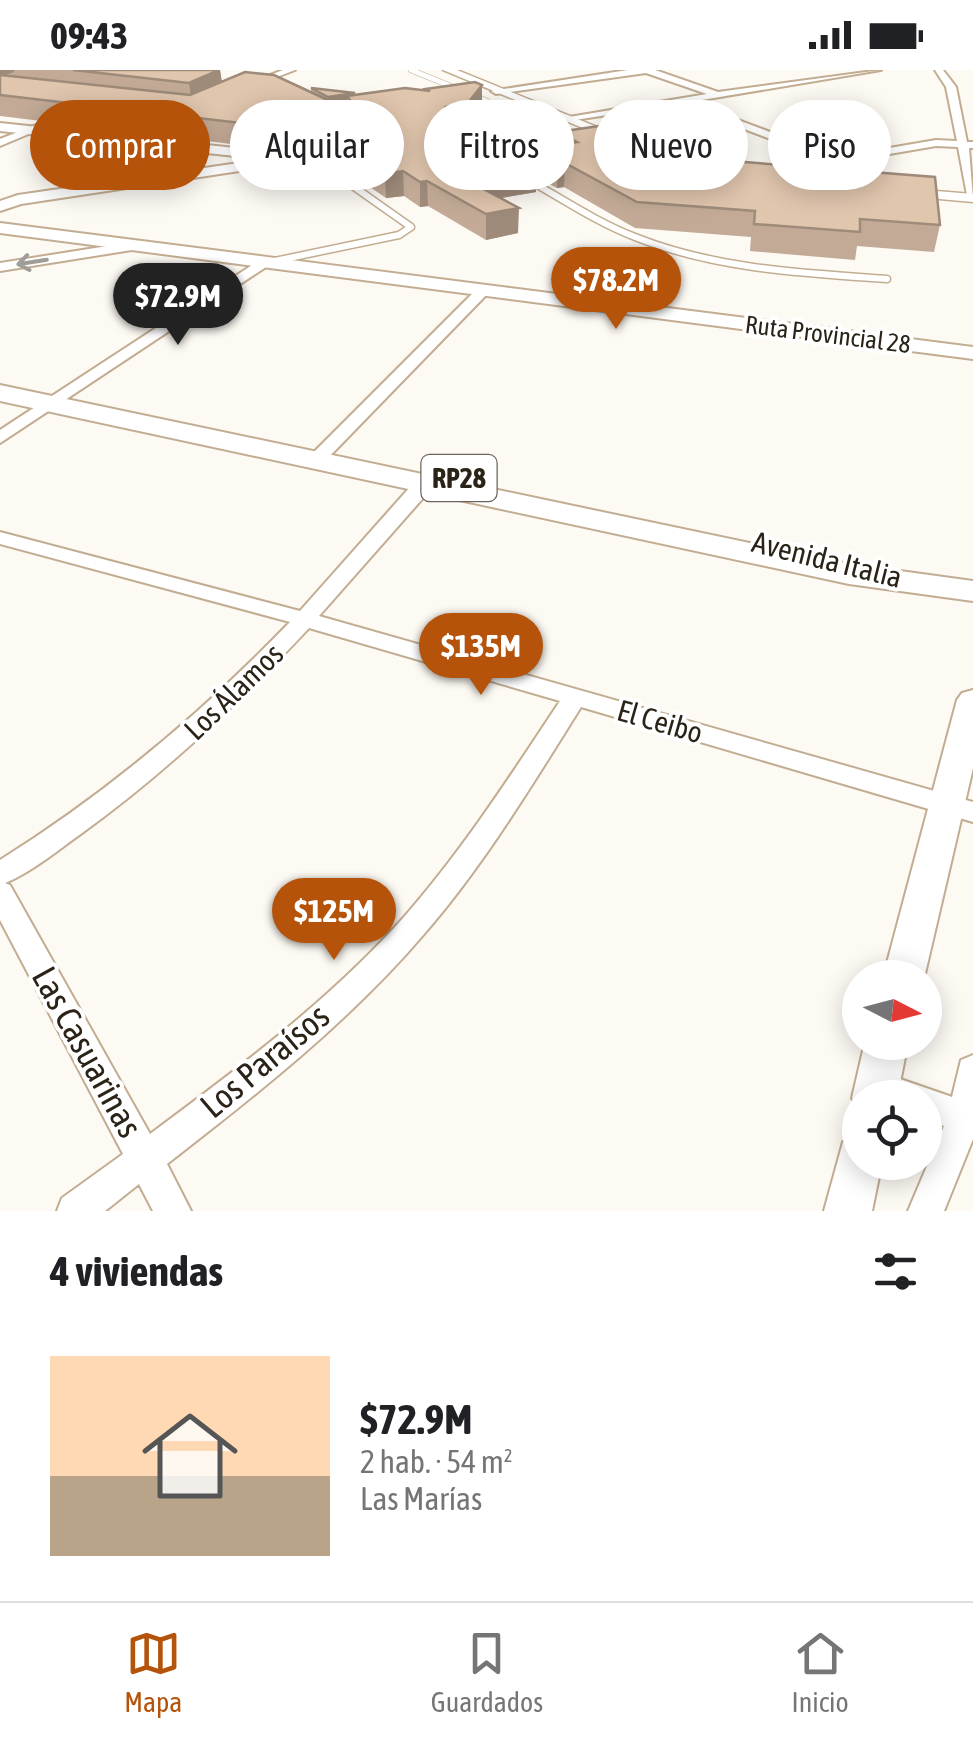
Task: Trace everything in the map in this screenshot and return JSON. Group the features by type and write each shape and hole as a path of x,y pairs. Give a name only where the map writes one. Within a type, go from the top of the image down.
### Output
{"main road":[{"path":"0,123 30,127"},
{"path":"6,203 230,169"},
{"name":"Ruta Provincial 28","path":"0,228 973,352"},
{"name":"Avenida Italia","path":"0,382 52,404"},
{"name":"Avenida Italia","path":"0,393 430,478 830,570 973,591"},
{"path":"909,960 959,808 973,700"},
{"path":"848,1211 855,1180"}],"street":[{"path":"251,84 291,70"},
{"path":"448,70 503,100"},
{"path":"491,96 647,70 718,94"},
{"path":"841,70 853,74"},
{"path":"678,100 877,70"},
{"path":"878,190 973,196 968,144 951,88 940,70"},
{"path":"951,88 962,81"},
{"path":"0,143 30,131"},
{"path":"891,150 936,143 968,144"},
{"path":"749,177 768,173"},
{"path":"749,177 768,180"},
{"path":"0,266 133,246"},
{"path":"0,438 266,263"},
{"path":"321,455 484,290"},
{"path":"0,420 52,404"},
{"name":"Los Álamos","path":"0,874 121,794 244,684 306,620 430,478"},
{"name":"El Ceibo","path":"0,538 189,586 959,808"},
{"name":"Los Paraísos","path":"75,1211 320,1018 387,956 456,874 575,697"},
{"name":"Las Casuarinas","path":"0,893 173,1211"},
{"path":"926,1211 969,1118 973,1070"},
{"path":"942,1109 969,1118"}],"lane":[{"path":"411,70 469,94"},
{"path":"234,82 271,86"},
{"path":"236,92 251,84"},
{"path":"451,97 491,96"},
{"path":"266,263 399,235 411,227 359,190"},
{"path":"545,190 582,212 661,246 746,266 887,280"}],"building":[{"path":"73,70 219,70 189,83"},
{"path":"245,72 274,75 328,100 230,100 230,122 210,119 210,100 43,100 0,95 0,75 190,95"},
{"path":"475,82 482,85 470,100 424,100 424,181 404,172 404,100 350,100 347,96 405,88 430,91 426,89"},
{"path":"311,88 355,93 328,97"},
{"path":"594,127 594,179 574,168 577,142 574,130"},
{"path":"748,162 768,164 768,190 891,190 891,174 935,177 940,225 860,219 860,232 754,224 755,211 637,202 615,190 748,190"},
{"path":"443,190 485,190 519,208 486,214"}]}
